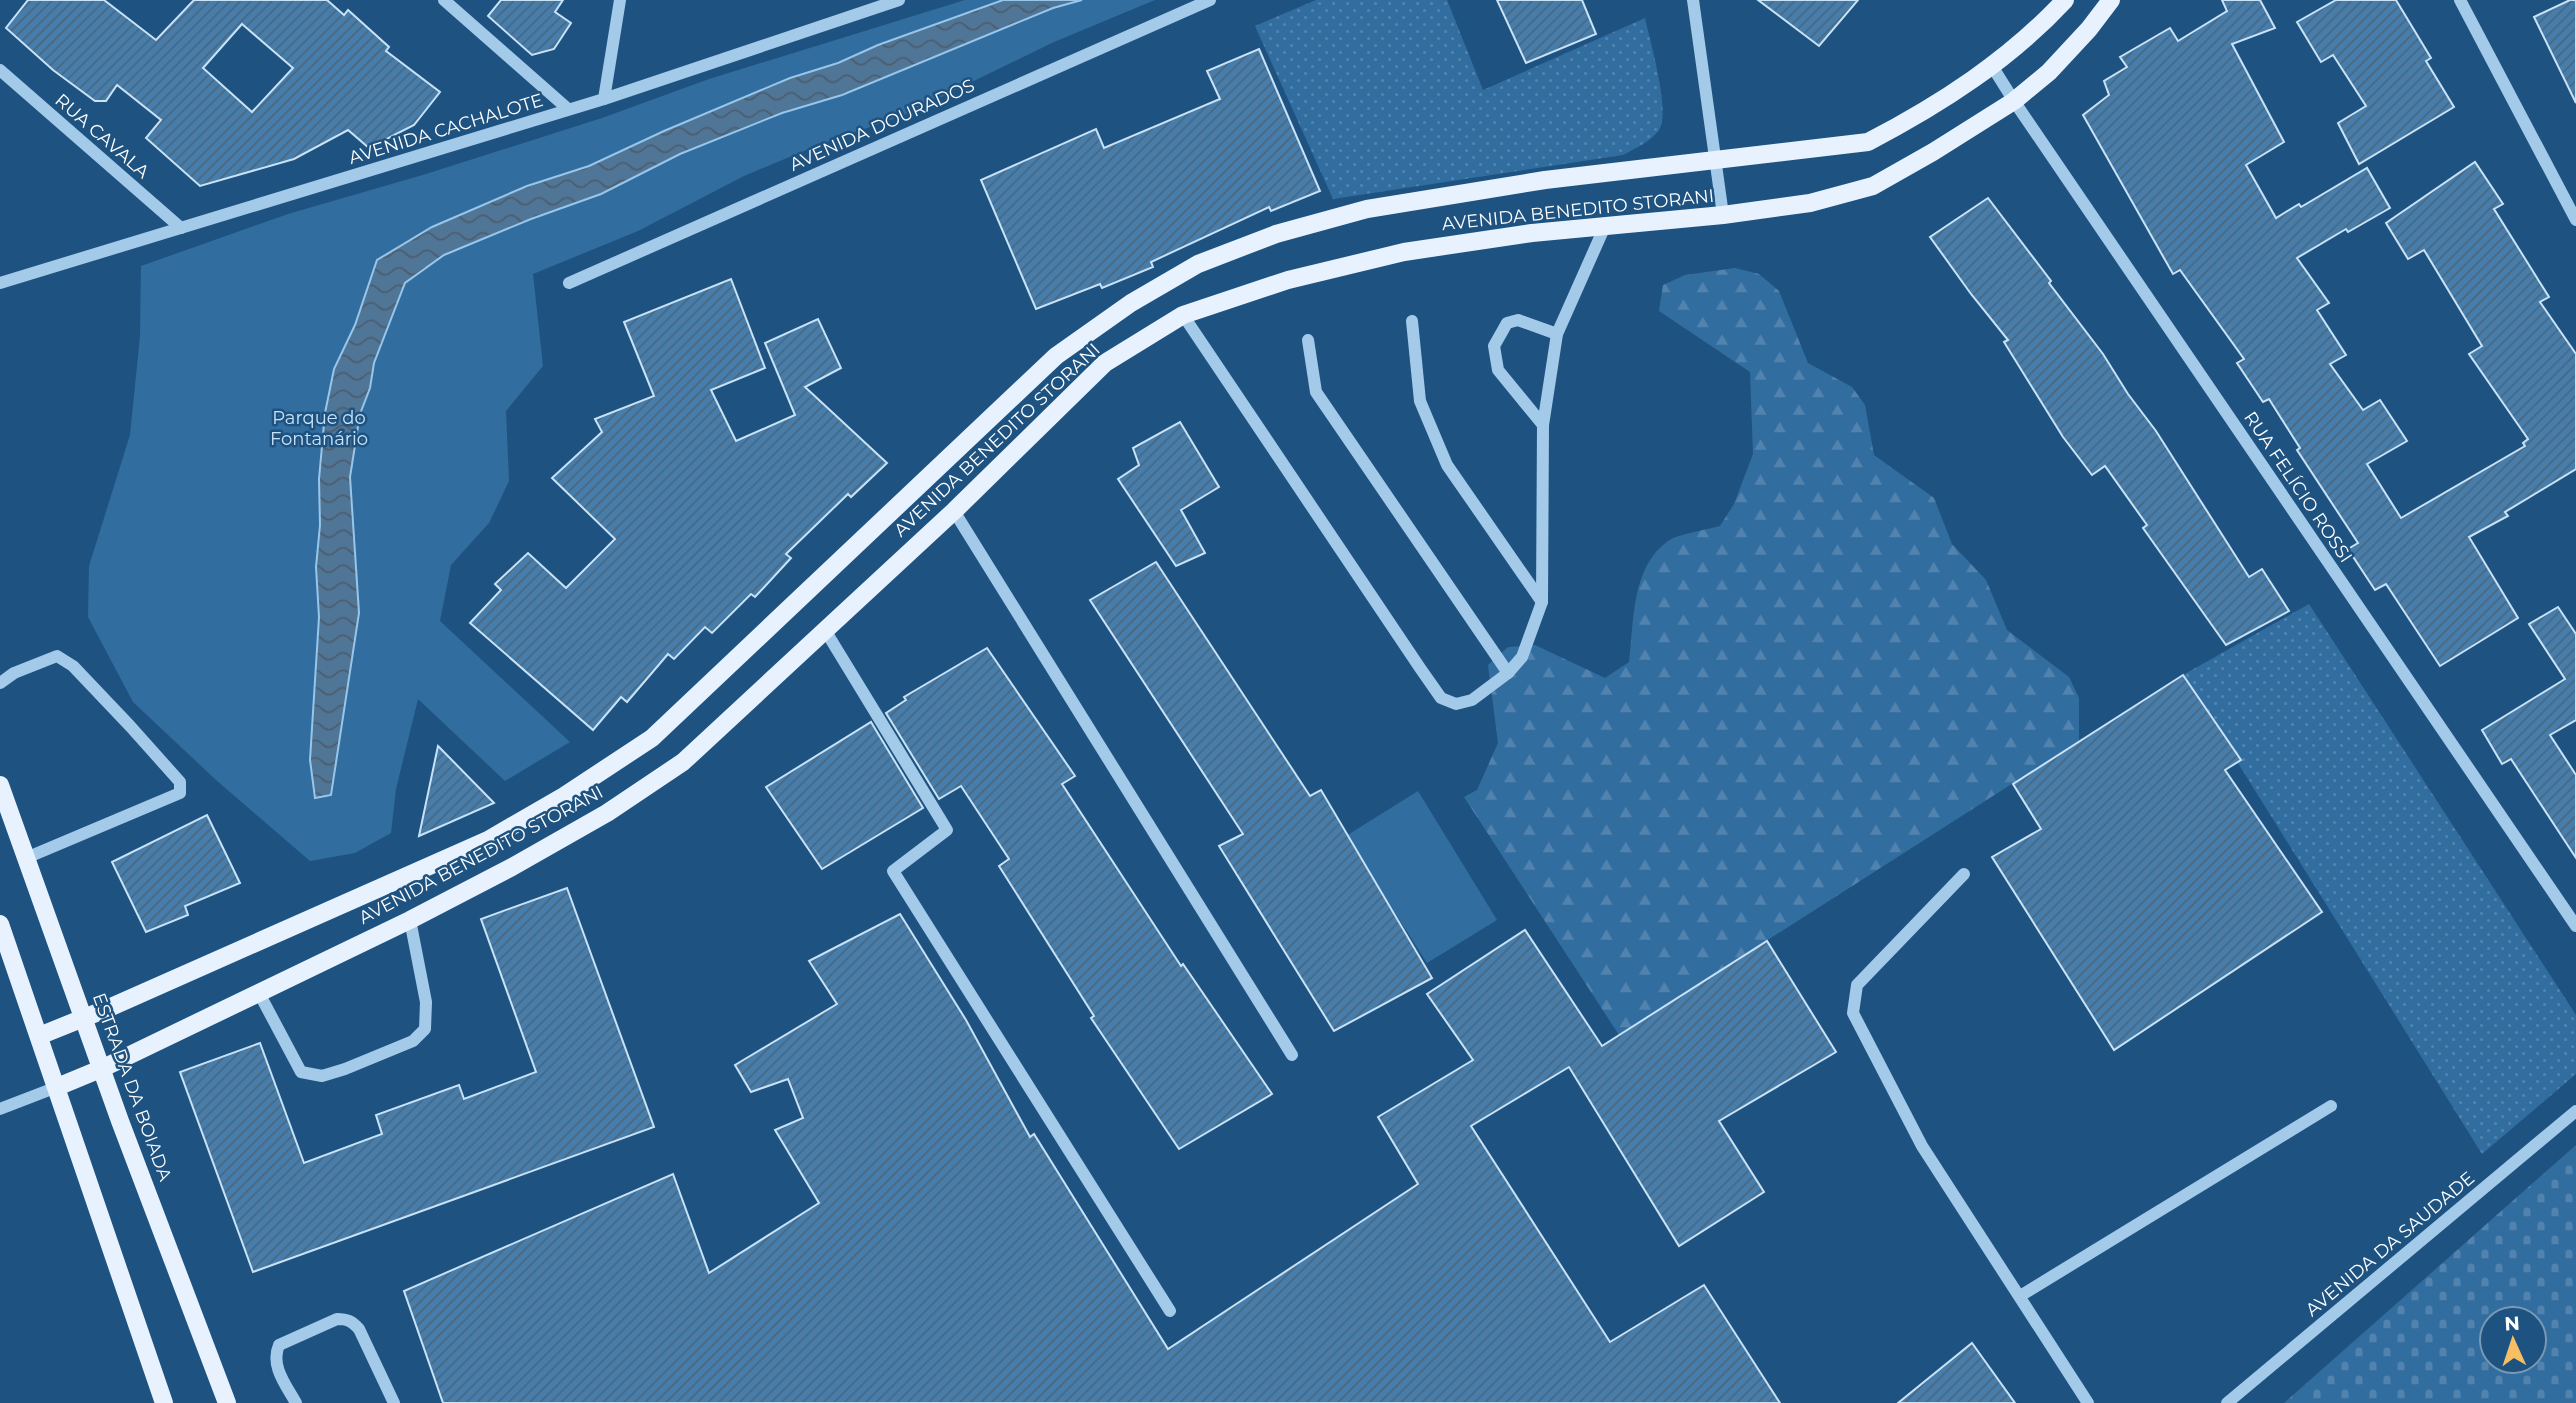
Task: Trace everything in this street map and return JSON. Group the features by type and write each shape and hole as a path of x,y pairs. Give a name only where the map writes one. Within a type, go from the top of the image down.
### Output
{"main road":[{"name":"AVENIDA BENEDITO STORANI","path":"39,1035 111,1007 488,840 564,796 652,738 1056,356 1131,303 1198,264 1276,234 1367,209 1545,180 1868,142 1916,117 1993,66 2037,30 2065,0"},
{"name":"AVENIDA BENEDITO STORANI","path":"57,1087 103,1068 259,993 512,867 607,813 683,762 954,511 1105,363 1183,316 1289,280 1404,252 1532,233 1723,215 1810,203 1873,186 2014,101 2049,72 2089,29 2111,0"},
{"name":"ESTRADA DA BOIADA","path":"0,785 120,1121 227,1403"},
{"path":"0,924 164,1403"}],"street":[{"path":"444,0 568,110"},
{"path":"604,99 620,0"},
{"name":"AVENIDA CACHALOTE","path":"0,283 604,99 899,0"},
{"name":"AVENIDA DOURADOS","path":"569,283 1210,0"},
{"path":"1693,0 1723,215"},
{"path":"2460,0 2576,220"},
{"name":"RUA FELÍCIO ROSSI","path":"1993,66 2014,101 2576,926"},
{"name":"RUA CAVALA","path":"0,70 181,228"},
{"path":"1183,316 1441,698 1456,704 1472,700 1508,673 1522,657 1542,602 1543,425 1557,334 1605,226"},
{"path":"1543,425 1498,370 1494,346 1507,323 1518,320 1557,334"},
{"path":"1412,321 1420,401 1447,465 1542,602"},
{"path":"1308,340 1316,392 1508,673"},
{"path":"954,511 1292,1055"},
{"path":"825,630 947,830 893,870 1170,1311"},
{"path":"0,682 14,673 57,656 73,666 180,782 180,793 26,858"},
{"path":"1964,874 1857,985 1853,1013 1922,1146 2088,1403"},
{"path":"259,993 301,1072 322,1076 413,1041 425,1029 426,1002 410,919"},
{"path":"0,1110 57,1087"},
{"path":"2020,1296 2330,1106"},
{"name":"AVENIDA DA SAUDADE","path":"2227,1403 2576,1111"},
{"path":"296,1403 277,1367 275,1355 279,1345 337,1319 345,1319 353,1322 359,1329 394,1403"}],"green space":[{"name":"Parque do Fontanário","path":"965,0 1155,0 1054,42 902,116 818,145 744,176 638,231 533,274 543,366 506,411 509,481 489,523 451,565 440,621 570,742 505,781 418,699 396,789 391,833 355,853 310,861 216,780 133,702 88,617 89,566 130,435 140,336 141,266 288,214 426,174 602,118 709,79"},
{"path":"1316,0 1447,0 1483,90 1645,18 1663,108 1659,130 1647,141 1623,155 1333,199 1255,26"},
{"path":"1735,268 1759,274 1779,291 1808,363 1852,387 1865,405 1874,455 1934,498 1952,544 1986,580 2007,630 2069,677 2079,698 2079,741 1619,1035 1464,797 1477,790 1498,743 1488,665 1508,647 1535,645 1605,678 1629,662 1636,596 1647,565 1656,552 1668,541 1685,534 1720,526 1734,504 1753,454 1750,372 1659,311 1663,285 1685,275"},
{"path":"2309,604 2576,1015 2576,1074 2482,1154 2183,675"},
{"path":"1418,791 1497,920 1427,963 1346,836"},
{"path":"2576,1145 2576,1403 2284,1403"}],"water":[{"path":"1003,0 1082,0 1053,8 842,95 782,113 680,154 601,194 444,255 405,283 374,363 370,388 360,414 350,477 359,613 331,795 315,798 310,760 319,617 316,567 320,525 319,479 325,413 334,369 355,325 377,260 432,227 527,186 589,166 790,78 838,63 878,45"}],"building":[{"path":"28,0 104,0 156,40 194,0 327,0 344,15 348,10 389,47 386,51 440,92 414,125 369,148 348,130 294,159 200,186 146,138 161,120 117,85 106,101 95,101 53,70 6,28","holes":["242,24 293,68 252,112 203,68"]},
{"path":"501,0 563,0 555,12 571,23 554,49 532,55 488,16"},
{"path":"1497,0 1582,0 1596,34 1526,63"},
{"path":"1758,0 1858,0 1819,46"},
{"path":"2222,0 2260,0 2275,28 2232,44 2284,142 2246,165 2276,218 2299,204 2301,207 2367,168 2390,208 2348,232 2346,229 2297,258 2329,303 2317,310 2346,355 2330,364 2363,410 2380,400 2407,441 2367,464 2401,518 2525,446 2523,443 2528,439 2469,354 2482,346 2424,250 2408,259 2386,223 2475,162 2503,204 2494,209 2549,297 2540,302 2576,354 2576,469 2505,512 2508,516 2469,537 2518,618 2440,666 2386,584 2375,590 2348,549 2358,543 2297,450 2300,448 2269,399 2263,402 2237,363 2244,359 2180,270 2173,274 2083,115 2109,95 2104,81 2127,67 2120,57 2170,28 2178,41 2227,11"},
{"path":"2336,0 2396,0 2431,58 2426,61 2454,107 2359,164 2338,123 2366,106 2333,55 2321,62 2297,22"},
{"path":"2570,0 2576,0 2576,103 2534,17"},
{"path":"1259,49 1320,191 1271,211 1269,207 1151,262 1153,267 1102,288 1100,284 1036,309 981,180 1096,129 1104,148 1220,99 1207,71"},
{"path":"1988,198 2103,354 2156,431 2249,577 2262,569 2289,611 2226,645 2143,528 2147,525 2105,466 2092,475 2063,437 2004,342 2008,340 1930,237"},
{"path":"731,279 765,368 711,390 736,441 795,415 765,343 818,319 841,368 805,387 887,463 851,497 848,494 786,554 791,558 755,597 751,594 712,633 705,627 674,659 668,654 627,702 621,697 593,730 470,623 501,590 495,584 528,553 566,588 615,539 552,478 602,432 595,419 654,396 624,322"},
{"path":"1180,422 1219,487 1181,510 1205,553 1176,566 1118,479 1139,465 1133,448"},
{"path":"1156,562 1310,796 1321,790 1432,978 1334,1031 1219,846 1243,834 1090,600"},
{"path":"2558,607 2576,634 2576,720 2550,735 2576,775 2576,858 2511,759 2502,764 2482,730 2565,679 2529,624"},
{"path":"987,648 1075,776 1062,784 1181,966 1183,964 1272,1094 1179,1149 1091,1018 1094,1016 999,866 1009,859 961,786 939,799 886,713 906,700 904,697"},
{"path":"2183,675 2241,760 2225,770 2322,912 2114,1050 1992,857 2041,829 2013,784"},
{"path":"871,722 923,808 822,869 766,787"},
{"path":"438,746 494,803 419,836"},
{"path":"207,815 240,883 185,906 188,915 146,932 112,862"},
{"path":"567,888 654,1127 253,1272 180,1072 260,1043 304,1163 382,1134 376,1115 459,1085 464,1099 536,1072 481,919"},
{"path":"900,914 966,1020 1030,1137 1034,1134 1168,1349 1418,1184 1378,1117 1473,1060 1427,994 1525,930 1602,1046 1767,941 1836,1052 1719,1121 1764,1192 1679,1246 1569,1067 1471,1126 1610,1342 1704,1285 1780,1403 443,1403 404,1291 673,1174 709,1273 819,1203 775,1130 803,1118 788,1079 751,1092 735,1065 837,1004 809,961"},
{"path":"1972,1343 2015,1403 1898,1403"}]}
